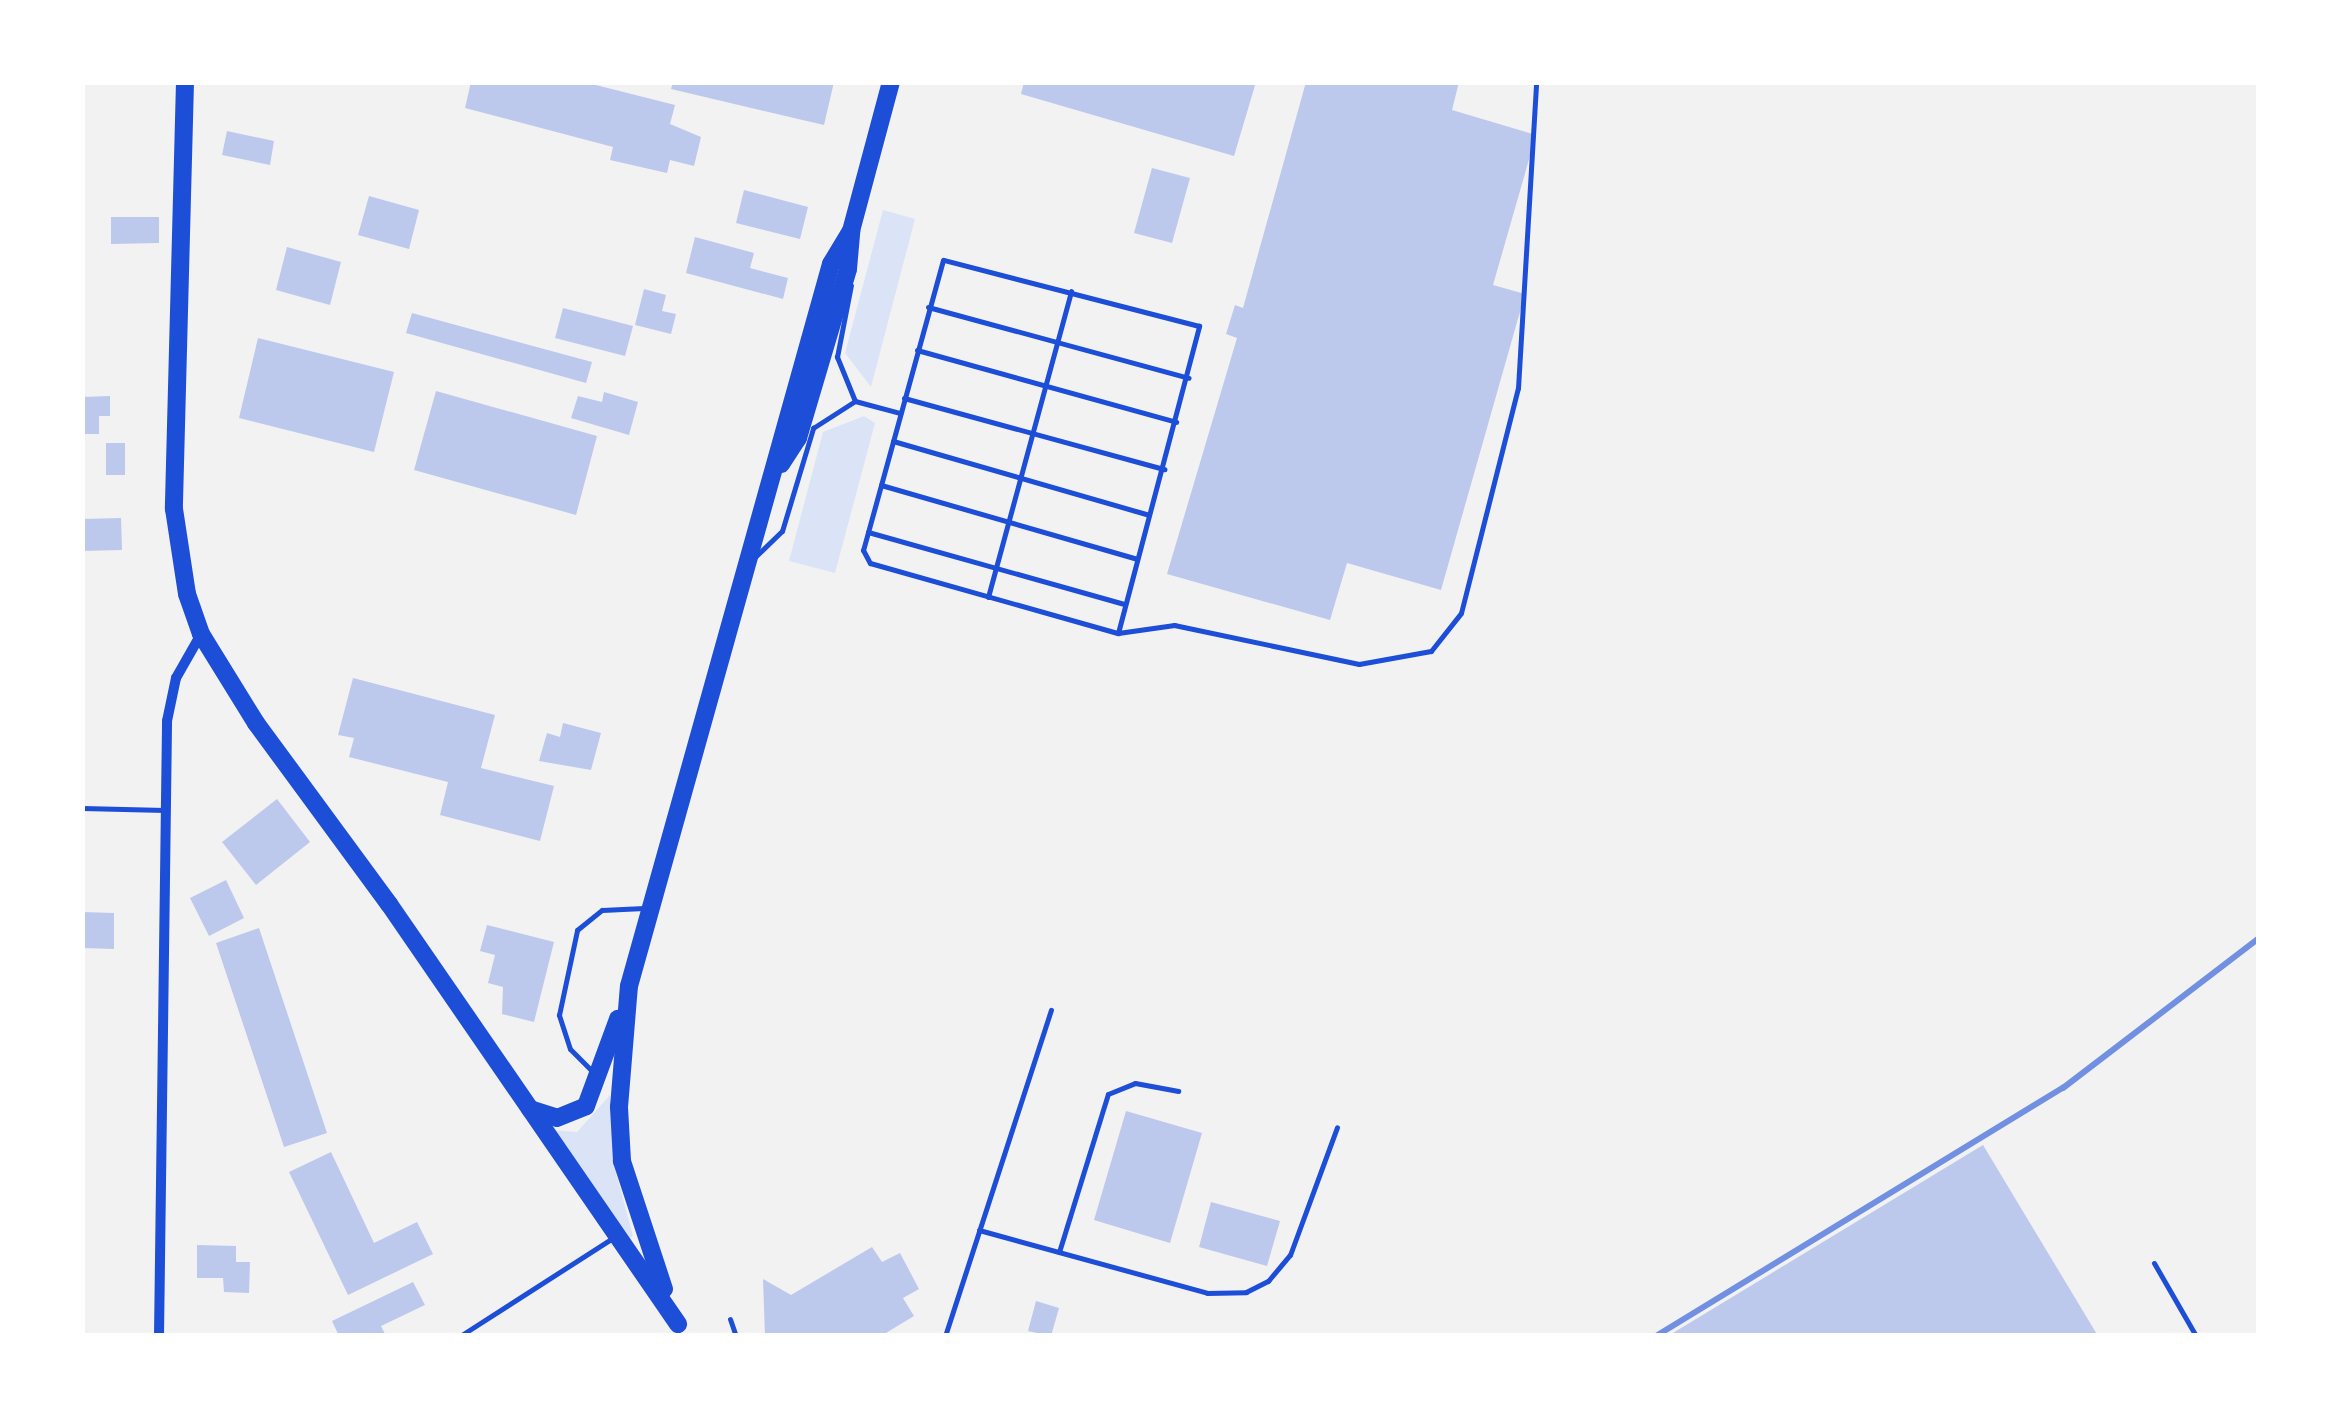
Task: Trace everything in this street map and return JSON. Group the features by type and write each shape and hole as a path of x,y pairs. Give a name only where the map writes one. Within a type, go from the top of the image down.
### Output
{"main road":[{"path":"185,82 174,510 187,594 201,634 256,724 682,1330"},
{"path":"779,468 798,438 848,269 850,231 891,82"},
{"path":"529,1109 568,1117 586,1106 600,1078 779,468 781,439 832,264 850,231"},
{"path":"629,986 619,1107 622,1162 642,1239 682,1330"}],"street":[{"path":"160,1336 165,810 171,700 201,634"}],"lane":[{"path":"1118,633 1189,378 1199,326 951,258 938,268 863,550 870,562 1118,633 1174,624 1359,664 1431,650 1461,613 1518,388 1536,82"},
{"path":"848,269 853,294 837,357 855,401"},
{"path":"988,596 1072,290"},
{"path":"928,307 1189,378"},
{"path":"916,350 1176,422"},
{"path":"904,398 1164,469"},
{"path":"752,559 782,531 813,428 855,401 900,414"},
{"path":"893,441 1150,515"},
{"path":"880,485 1138,559"},
{"path":"868,532 1126,604"},
{"path":"82,808 165,810"},
{"path":"600,1078 570,1049 559,1016 577,930 602,910 652,908"},
{"path":"945,1336 1050,1010"},
{"path":"1058,1252 1108,1094 1135,1082 1178,1092"},
{"path":"979,1230 1220,1295 1258,1287 1290,1255 1337,1128"},
{"path":"460,1336 617,1235"},
{"path":"2154,1263 2196,1336"},
{"path":"730,1319 736,1336"}],"shaded area":[{"path":"883,210 915,219 871,387 845,353"},
{"path":"864,416 875,423 835,573 789,561 823,432"},
{"path":"610,1095 615,1169 633,1236 626,1240 551,1130 577,1132"}],"building":[{"path":"471,82 584,82 675,105 670,124 701,137 694,166 670,160 667,173 610,160 613,147 465,108"},
{"path":"673,82 834,82 824,125 671,89"},
{"path":"1024,82 1256,82 1234,156 1021,94"},
{"path":"1306,82 1459,82 1452,110 1536,135 1493,285 1525,294 1441,590 1347,563 1330,620 1167,574 1237,338 1226,334 1235,305 1243,308"},
{"path":"227,131 274,141 270,165 222,155"},
{"path":"1152,168 1190,178 1172,243 1134,233"},
{"path":"744,190 808,207 800,239 736,223"},
{"path":"369,196 419,210 409,249 358,235"},
{"path":"111,217 159,217 159,243 111,244"},
{"path":"695,237 754,253 750,268 788,278 783,299 686,273"},
{"path":"287,247 341,262 330,305 276,290"},
{"path":"644,289 666,295 662,311 676,314 671,334 635,325"},
{"path":"563,308 633,326 625,356 555,338"},
{"path":"412,313 592,362 586,383 406,333"},
{"path":"258,338 394,372 374,452 239,418"},
{"path":"436,391 597,436 576,515 414,470"},
{"path":"604,392 638,402 629,435 571,418 578,396 602,402"},
{"path":"110,396 110,416 99,416 99,434 82,434 82,397"},
{"path":"106,443 125,443 125,475 106,475"},
{"path":"121,518 122,550 82,551 82,519"},
{"path":"353,678 495,715 481,768 554,786 540,841 440,815 448,782 349,757 354,738 338,735"},
{"path":"563,723 601,733 591,770 539,761 547,733 560,737"},
{"path":"277,799 310,842 256,885 222,842"},
{"path":"226,880 244,918 209,936 190,898"},
{"path":"82,912 114,913 114,949 82,948"},
{"path":"487,925 554,942 534,1022 502,1014 503,987 488,983 495,955 480,951"},
{"path":"259,928 327,1133 284,1147 216,943"},
{"path":"1126,1111 1202,1133 1170,1243 1094,1220"},
{"path":"1983,1145 2098,1336 1668,1336"},
{"path":"331,1152 374,1243 417,1222 433,1254 348,1295 289,1172"},
{"path":"1211,1202 1280,1221 1267,1266 1199,1247"},
{"path":"197,1245 236,1246 236,1262 250,1262 249,1293 224,1292 223,1278 197,1278"},
{"path":"872,1247 882,1262 900,1253 919,1289 903,1298 914,1316 881,1336 765,1336 763,1279 791,1295"},
{"path":"413,1282 425,1305 381,1326 386,1336 339,1336 332,1321"},
{"path":"1036,1301 1059,1308 1051,1336 1028,1331"}],"railway":[{"path":"1656,1336 2063,1088 2258,939"}]}
